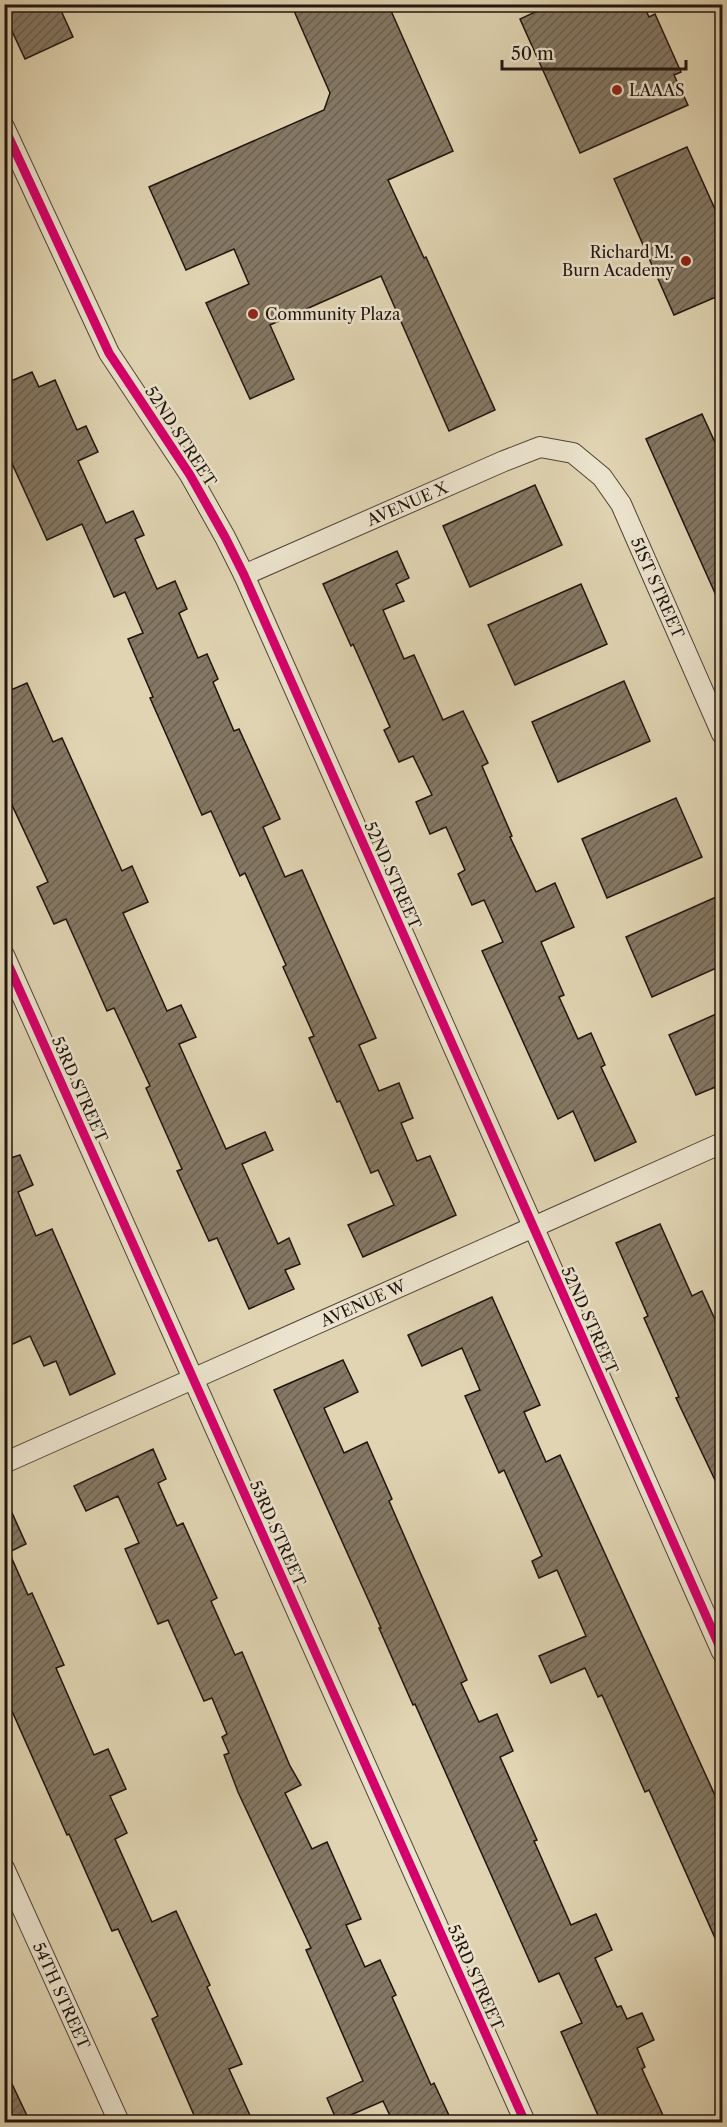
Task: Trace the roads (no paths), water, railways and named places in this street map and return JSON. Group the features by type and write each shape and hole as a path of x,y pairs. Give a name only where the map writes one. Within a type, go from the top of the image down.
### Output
{"street":[{"name":"52ND STREET","path":"4,127 109,353 190,475 244,575 723,1652"},
{"name":"AVENUE X","path":"244,575 540,447 573,453"},
{"name":"51ST STREET","path":"573,453 602,477 621,504 723,734"},
{"name":"53RD STREET","path":"4,955 525,2122"},
{"name":"AVENUE W","path":"4,1463 723,1143"},
{"name":"54TH STREET","path":"4,1868 119,2122"}],"place":[{"name":"LAAAS","path":"617,90"},
{"name":"Richard M. Burn Academy","path":"686,261"},
{"name":"Community Plaza","path":"253,314"}]}
